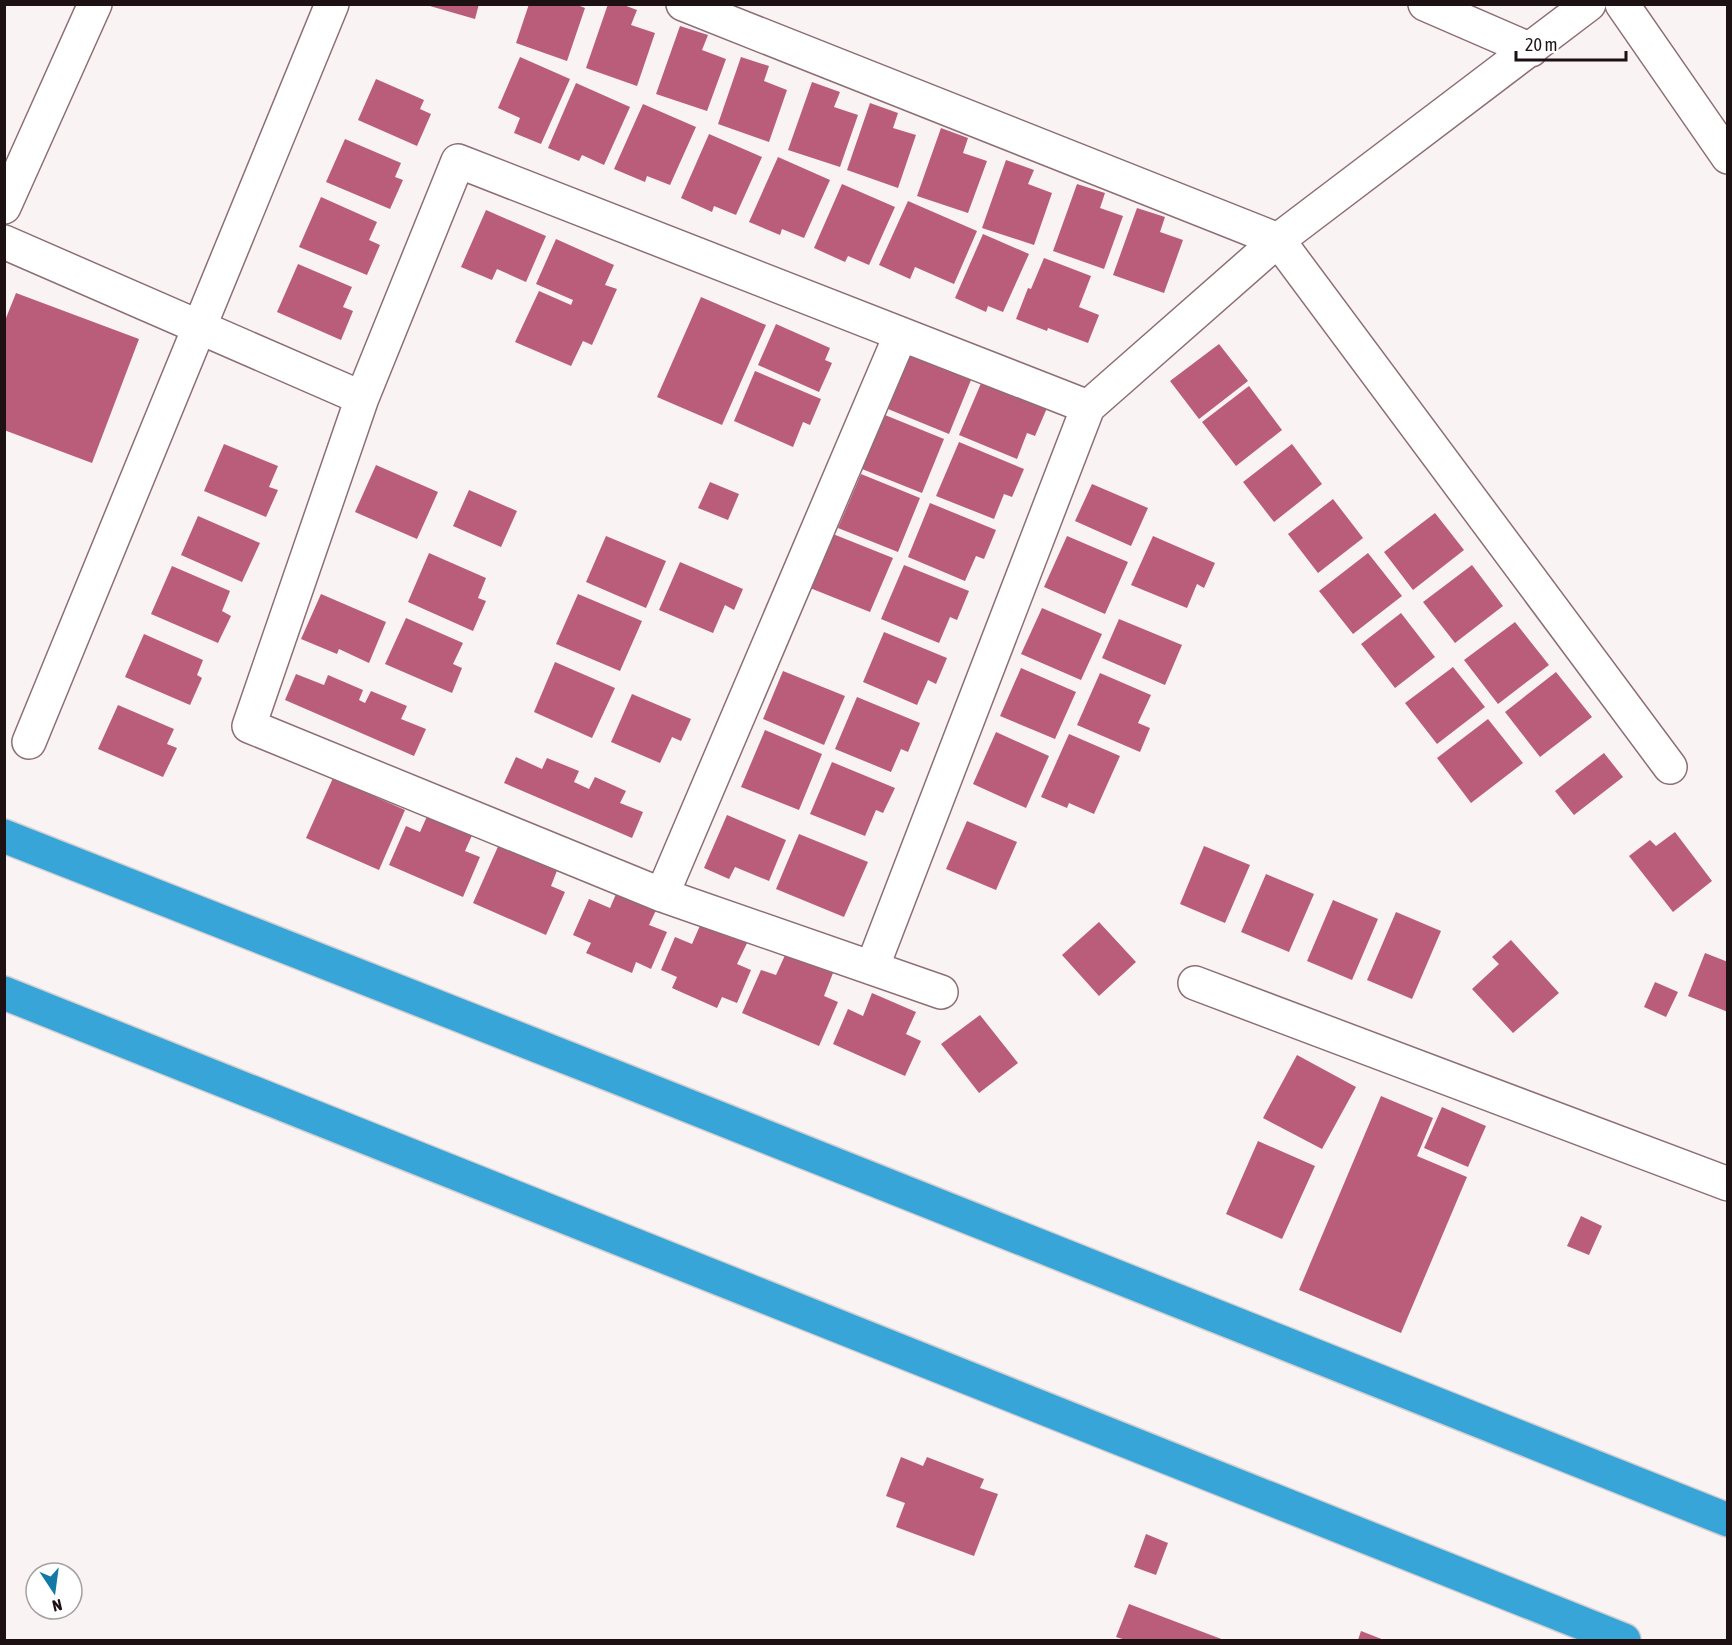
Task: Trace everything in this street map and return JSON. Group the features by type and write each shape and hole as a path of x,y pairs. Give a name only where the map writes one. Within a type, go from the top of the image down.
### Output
{"highway":[{"path":"4,836 1728,1520"},
{"path":"4,993 1624,1641"}],"street":[{"path":"4,207 95,4"},
{"path":"29,742 332,4"},
{"path":"683,4 718,11 1278,240 1670,767"},
{"path":"1425,4 1531,50"},
{"path":"872,968 1088,407 1278,240 1589,4"},
{"path":"1623,4 1728,156"},
{"path":"940,993 662,895 249,726 362,398 458,161 1088,407"},
{"path":"4,242 362,398"},
{"path":"662,895 901,334"},
{"path":"1195,983 1728,1184"}],"building":[{"path":"423,4 479,4 475,19"},
{"path":"529,4 575,4 585,8 567,61 516,43"},
{"path":"608,4 621,4 637,10 631,25 655,33 637,86 586,68"},
{"path":"680,26 708,35 702,50 726,59 707,111 656,94"},
{"path":"520,57 570,79 541,144 514,133 520,118 498,108"},
{"path":"741,57 769,66 764,81 787,90 769,142 718,124"},
{"path":"376,79 424,100 420,109 431,114 417,146 358,120"},
{"path":"812,82 840,92 834,107 858,115 840,167 788,150"},
{"path":"576,83 630,107 604,165 582,155 579,161 548,148"},
{"path":"870,103 898,113 893,128 916,135 898,188 847,170"},
{"path":"643,104 696,127 670,185 647,176 645,182 614,169"},
{"path":"941,128 968,138 963,153 987,161 968,213 917,196"},
{"path":"709,134 762,157 736,215 714,206 712,212 681,198"},
{"path":"345,139 401,163 395,177 403,180 390,209 326,182"},
{"path":"778,157 830,180 804,238 782,229 780,235 749,222"},
{"path":"1006,160 1034,170 1028,184 1052,193 1034,245 982,228"},
{"path":"842,184 895,207 869,265 848,256 845,262 814,248"},
{"path":"1077,184 1105,193 1100,208 1123,216 1104,269 1053,251"},
{"path":"321,197 377,222 369,240 380,245 367,275 299,247"},
{"path":"908,201 977,231 954,284 915,267 910,279 879,265"},
{"path":"1137,208 1165,217 1160,232 1183,240 1164,293 1113,275"},
{"path":"486,210 546,236 526,282 497,269 492,280 461,267"},
{"path":"983,234 1029,254 1003,312 988,306 986,312 955,298"},
{"path":"556,239 614,265 605,285 617,289 592,345 583,341 571,366 515,342 539,291 571,305 573,300 536,284"},
{"path":"1044,258 1091,276 1079,307 1099,315 1088,343 1016,319 1028,288 1031,289"},
{"path":"298,264 352,287 343,307 353,311 341,340 277,312"},
{"path":"16,293 139,339 92,463 4,430 4,323"},
{"path":"701,297 766,325 722,425 657,397"},
{"path":"776,324 830,348 825,360 832,363 819,392 758,365"},
{"path":"1219,344 1248,381 1199,419 1170,381"},
{"path":"911,355 971,380 949,434 888,409"},
{"path":"755,371 821,399 810,425 803,422 793,447 734,421"},
{"path":"982,381 1047,408 1035,436 1027,433 1017,459 959,435"},
{"path":"1249,386 1282,430 1236,466 1202,422"},
{"path":"885,415 944,439 922,493 862,469"},
{"path":"959,442 1024,469 1012,497 1004,494 994,519 936,496"},
{"path":"224,444 278,466 269,487 278,490 266,517 204,491"},
{"path":"1292,444 1322,484 1274,522 1243,482"},
{"path":"376,465 438,492 417,539 355,512"},
{"path":"861,474 920,498 898,552 838,528"},
{"path":"710,482 739,494 728,520 698,508"},
{"path":"1092,484 1148,508 1131,546 1075,521"},
{"path":"469,490 517,511 501,547 453,526"},
{"path":"1333,499 1363,538 1318,573 1288,534"},
{"path":"930,503 996,530 984,559 976,556 965,581 908,557"},
{"path":"1435,513 1464,550 1413,590 1384,552"},
{"path":"198,516 260,543 242,582 181,555"},
{"path":"833,534 893,558 870,612 810,588"},
{"path":"606,536 666,561 646,608 586,582"},
{"path":"1067,536 1128,562 1105,614 1044,587"},
{"path":"1153,536 1215,563 1204,588 1197,584 1187,608 1131,585"},
{"path":"429,553 486,578 478,598 486,601 473,631 408,602"},
{"path":"1368,553 1402,596 1353,634 1319,591"},
{"path":"680,562 743,589 734,610 725,605 713,633 659,610"},
{"path":"904,565 969,591 957,620 950,617 939,643 881,619"},
{"path":"1472,565 1503,606 1455,643 1423,602"},
{"path":"172,566 230,591 222,611 231,616 218,643 151,614"},
{"path":"321,594 386,622 369,663 339,649 337,654 301,639"},
{"path":"578,594 642,621 620,671 556,644"},
{"path":"1042,608 1102,634 1081,680 1021,654"},
{"path":"1401,613 1435,657 1395,688 1361,644"},
{"path":"406,618 463,643 453,664 462,668 452,693 385,664"},
{"path":"1119,619 1182,645 1165,685 1102,658"},
{"path":"1515,622 1549,665 1498,704 1464,660"},
{"path":"884,632 947,658 936,684 928,680 917,705 863,682"},
{"path":"144,634 203,660 197,675 202,678 190,705 125,677"},
{"path":"555,662 615,688 592,738 534,712"},
{"path":"1453,667 1485,707 1437,744 1405,703"},
{"path":"1021,668 1076,692 1055,739 1000,716"},
{"path":"783,671 845,696 824,745 763,719"},
{"path":"1556,672 1592,717 1540,757 1505,712"},
{"path":"1100,673 1151,695 1138,723 1150,728 1140,752 1077,725"},
{"path":"296,674 324,685 328,675 363,690 359,700 365,703 371,691 407,706 401,719 426,729 414,756 285,700"},
{"path":"632,694 691,719 681,741 672,737 660,763 611,742"},
{"path":"857,697 920,723 908,752 901,749 891,772 835,749"},
{"path":"118,705 174,729 167,744 177,748 163,777 98,749"},
{"path":"1488,719 1523,763 1471,803 1437,758"},
{"path":"765,730 822,754 799,810 741,787"},
{"path":"996,732 1049,756 1026,808 973,784"},
{"path":"1069,734 1120,756 1094,814 1069,803 1067,808 1041,797"},
{"path":"1604,753 1623,777 1574,815 1555,791"},
{"path":"516,757 542,769 547,758 579,771 574,782 589,789 595,777 626,791 620,803 643,812 632,838 504,783"},
{"path":"832,762 895,788 883,813 876,810 865,836 810,814"},
{"path":"333,778 405,810 379,870 306,838"},
{"path":"429,812 474,831 465,851 480,857 463,897 389,865 406,826 420,832"},
{"path":"727,815 786,840 769,881 735,867 729,879 704,868"},
{"path":"967,821 1017,842 996,890 946,869"},
{"path":"1675,832 1712,881 1673,912 1629,856 1650,840 1656,846"},
{"path":"799,834 868,862 844,917 776,889"},
{"path":"500,842 558,868 551,886 565,892 546,935 473,903"},
{"path":"1204,846 1250,865 1225,923 1180,904"},
{"path":"1266,874 1314,894 1289,952 1241,932"},
{"path":"619,887 659,904 649,925 667,932 651,969 636,962 632,973 586,953 591,943 573,935 589,899 610,908"},
{"path":"1333,900 1378,919 1352,980 1307,961"},
{"path":"1396,912 1441,931 1412,999 1367,980"},
{"path":"702,921 748,941 737,964 751,970 737,1003 722,997 717,1008 672,988 677,977 661,970 675,937 692,944"},
{"path":"1099,922 1136,962 1099,996 1062,955"},
{"path":"1511,940 1559,993 1513,1033 1472,989 1499,964 1492,957"},
{"path":"786,953 833,973 824,996 838,1002 819,1046 742,1013 761,970 776,975"},
{"path":"1705,953 1728,962 1728,1012 1688,996"},
{"path":"1655,982 1678,992 1666,1017 1644,1007"},
{"path":"872,993 916,1012 906,1034 921,1041 905,1076 833,1044 848,1009 863,1016"},
{"path":"980,1015 1018,1063 979,1093 941,1044"},
{"path":"1297,1055 1356,1087 1322,1149 1263,1118"},
{"path":"1381,1096 1433,1118 1417,1156 1467,1177 1401,1333 1299,1290"},
{"path":"1442,1107 1486,1126 1468,1167 1424,1148"},
{"path":"1258,1141 1315,1166 1282,1239 1226,1214"},
{"path":"1581,1216 1602,1226 1589,1255 1567,1246"},
{"path":"901,1457 923,1466 927,1457 984,1479 980,1488 998,1494 974,1556 896,1527 905,1503 886,1496"},
{"path":"1146,1534 1168,1543 1156,1575 1134,1567"},
{"path":"1129,1604 1224,1640 1126,1640 1116,1637"},
{"path":"1361,1631 1384,1640 1358,1640"}]}
